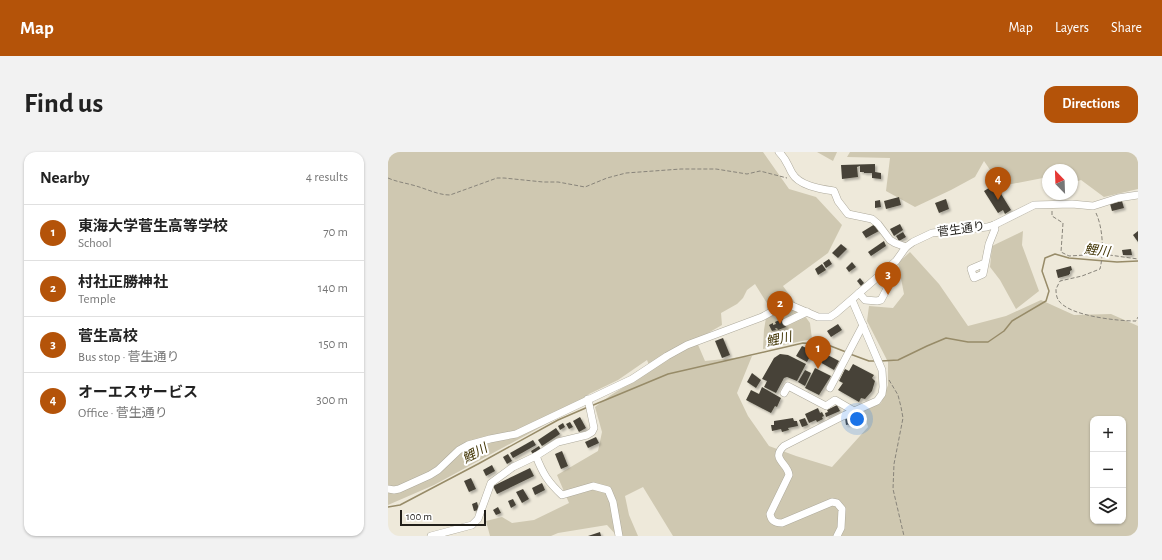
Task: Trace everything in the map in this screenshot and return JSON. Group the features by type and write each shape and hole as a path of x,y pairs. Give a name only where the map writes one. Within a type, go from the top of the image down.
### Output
{"street":[{"path":"779,152 787,160 792,174 798,180 820,189 834,191 838,201 848,214 872,219 878,224 890,240 906,247"},
{"name":"菅生通り","path":"388,490 399,489 430,475 438,470 459,450 468,445 516,434 637,376 667,356 688,345 762,317 782,306 790,305 818,317 830,317 852,300 896,261 906,247 932,233 987,227 1034,205 1072,204 1093,206 1118,198 1138,195"},
{"path":"985,263 989,244 995,229 994,225"},
{"path":"859,293 865,300 881,300 890,283 888,268"},
{"path":"837,536 841,528 842,509 837,503 832,502 782,523 776,523 771,519 770,514 789,475 788,470 778,456 779,450 784,446 854,411 877,401 882,394 882,368 852,300"},
{"path":"786,322 807,312"},
{"path":"830,388 863,325"},
{"path":"784,393 788,386 826,406 835,400 854,411"},
{"path":"431,536 472,525 478,519 491,483 513,467 536,456 558,442 587,435 592,432 594,428 588,400"},
{"path":"536,456 542,472 552,486 562,495 593,486 608,490 613,502 619,536"}],"path":[{"path":"388,178 442,195 450,195 497,178 558,182 584,187 607,178 626,174 681,169 716,169 747,174 760,171 798,180"},
{"path":"1051,204 1052,216 1063,223 1061,252 1070,256 1102,254 1138,259"},
{"path":"1093,206 1099,219 1102,244 1100,269 1082,276 1060,281 1056,289 1058,300 1064,306 1084,315 1098,316 1112,320 1136,320 1138,318"},
{"path":"882,368 898,395 903,418 894,464 893,489 904,536"}],"shaded area":[{"path":"388,152 763,152 789,189 816,197 842,225 828,253 783,286 810,323 812,339 763,349 768,305 755,284 747,290 743,298 737,304 721,313 722,325 696,340 705,361 752,356 737,393 748,416 769,446 832,467 868,427 863,410 881,403 888,385 888,362 867,321 869,306 893,308 904,294 898,263 910,252 939,284 968,326 1006,316 1041,300 1074,315 1111,314 1138,326 1138,536 673,536 643,487 625,496 629,515 638,536 617,536 607,525 558,533 551,536 490,536 486,521 502,517 512,523 534,520 569,503 557,475 598,451 602,432 595,407 651,370 647,360 618,380 589,394 584,401 554,420 434,485 388,505"},
{"path":"817,152 837,152 833,161"},
{"path":"850,152 1138,152 1138,189 1104,197 1081,180 1078,181 1078,164 1042,164 1042,178 1001,186 984,161 975,177 915,207 886,191 890,158 847,157"},
{"path":"1023,231 1022,245 1039,291 1016,309 1000,280 990,267 992,246"}],"building":[{"path":"875,164 875,172 881,173 881,179 872,178 872,173 860,172 860,166 857,167 858,177 842,179 841,165"},
{"path":"995,184 1011,210 1005,214 1003,210 998,213 984,191"},
{"path":"899,197 901,205 886,209 884,201"},
{"path":"946,199 949,209 939,213 935,203"},
{"path":"880,200 881,207 875,208 875,201"},
{"path":"1122,201 1124,208 1112,211 1110,204"},
{"path":"875,224 879,231 866,238 862,232"},
{"path":"900,224 903,230 894,236 890,229"},
{"path":"1138,231 1138,242 1133,235"},
{"path":"903,232 906,237 899,241 896,236"},
{"path":"884,241 886,246 871,256 868,252"},
{"path":"841,244 847,249 838,258 832,253"},
{"path":"1131,249 1132,255 1123,255 1122,250"},
{"path":"829,259 832,264 826,268 823,263"},
{"path":"852,262 856,267 849,272 846,268"},
{"path":"822,264 826,270 818,275 815,269"},
{"path":"1071,266 1072,270 1070,271 1069,275 1058,278 1056,270"},
{"path":"860,278 864,283 861,286 857,281"},
{"path":"783,318 786,327 778,330 775,328 776,330 772,331 769,325 773,323 773,325 776,324 775,322"},
{"path":"838,324 842,330 831,337 827,331"},
{"path":"723,338 730,355 722,358 715,341"},
{"path":"802,346 813,351 807,362 796,356"},
{"path":"816,351 819,353 820,351 839,361 834,370 818,361 813,353"},
{"path":"780,354 788,355 806,364 797,381 787,377 784,378 776,393 764,387 767,381 762,379 774,358"},
{"path":"853,364 874,375 872,378 875,381 872,391 865,399 861,398 859,402 838,390 843,383 839,381 845,369 849,371"},
{"path":"815,368 831,376 819,395 805,388"},
{"path":"805,370 811,373 805,386 798,382"},
{"path":"752,373 761,380 756,388 747,382"},
{"path":"762,387 781,398 777,407 775,406 771,413 746,400 751,390 759,394"},
{"path":"837,405 840,411 826,417 825,413 828,412 827,410"},
{"path":"818,408 820,413 822,412 824,416 822,417 823,419 817,422 816,420 809,423 805,414"},
{"path":"860,415 862,422 846,425 845,418"},
{"path":"580,417 586,428 579,432 573,421"},
{"path":"793,418 794,421 797,421 798,426 788,428 789,430 782,432 781,429 772,431 771,425 774,425 774,421"},
{"path":"805,418 808,425 802,427 799,420"},
{"path":"570,422 573,427 569,429 566,424"},
{"path":"563,423 565,427 560,430 558,426"},
{"path":"556,428 560,434 542,446 538,440"},
{"path":"596,437 599,443 588,448 585,442"},
{"path":"533,440 536,445 513,458 510,453"},
{"path":"539,446 541,450 533,455 531,451"},
{"path":"562,451 568,466 561,469 555,454"},
{"path":"508,454 512,461 507,464 503,457"},
{"path":"492,465 495,471 486,476 483,470"},
{"path":"530,468 534,476 497,494 493,486"},
{"path":"471,478 476,489 469,492 464,481"},
{"path":"542,483 545,490 535,495 532,488"},
{"path":"523,489 529,499 522,503 516,492"},
{"path":"513,499 516,505 511,508 508,501"},
{"path":"477,502 479,510 474,511 472,504"},
{"path":"498,507 501,513 496,515 493,510"},
{"path":"600,532 601,536 588,536"}],"waterway":[{"name":"鯉川","path":"881,361 898,360 946,338 968,342 988,342 1004,331 1012,321 1046,301 1049,291 1042,271 1045,258 1055,254 1069,258 1117,262 1138,261"},
{"name":"鯉川","path":"591,406 668,374 803,343 828,345 846,352"},
{"name":"鯉川","path":"850,354 869,361 875,361"},
{"name":"鯉川","path":"388,507 400,505 558,420 588,407"}],"place":[{"name":"オーエスサービス","path":"998,200"},
{"name":"菅生高校","path":"888,295"},
{"name":"村社正勝神社","path":"780,324"},
{"name":"東海大学菅生高等学校","path":"818,369"}]}
